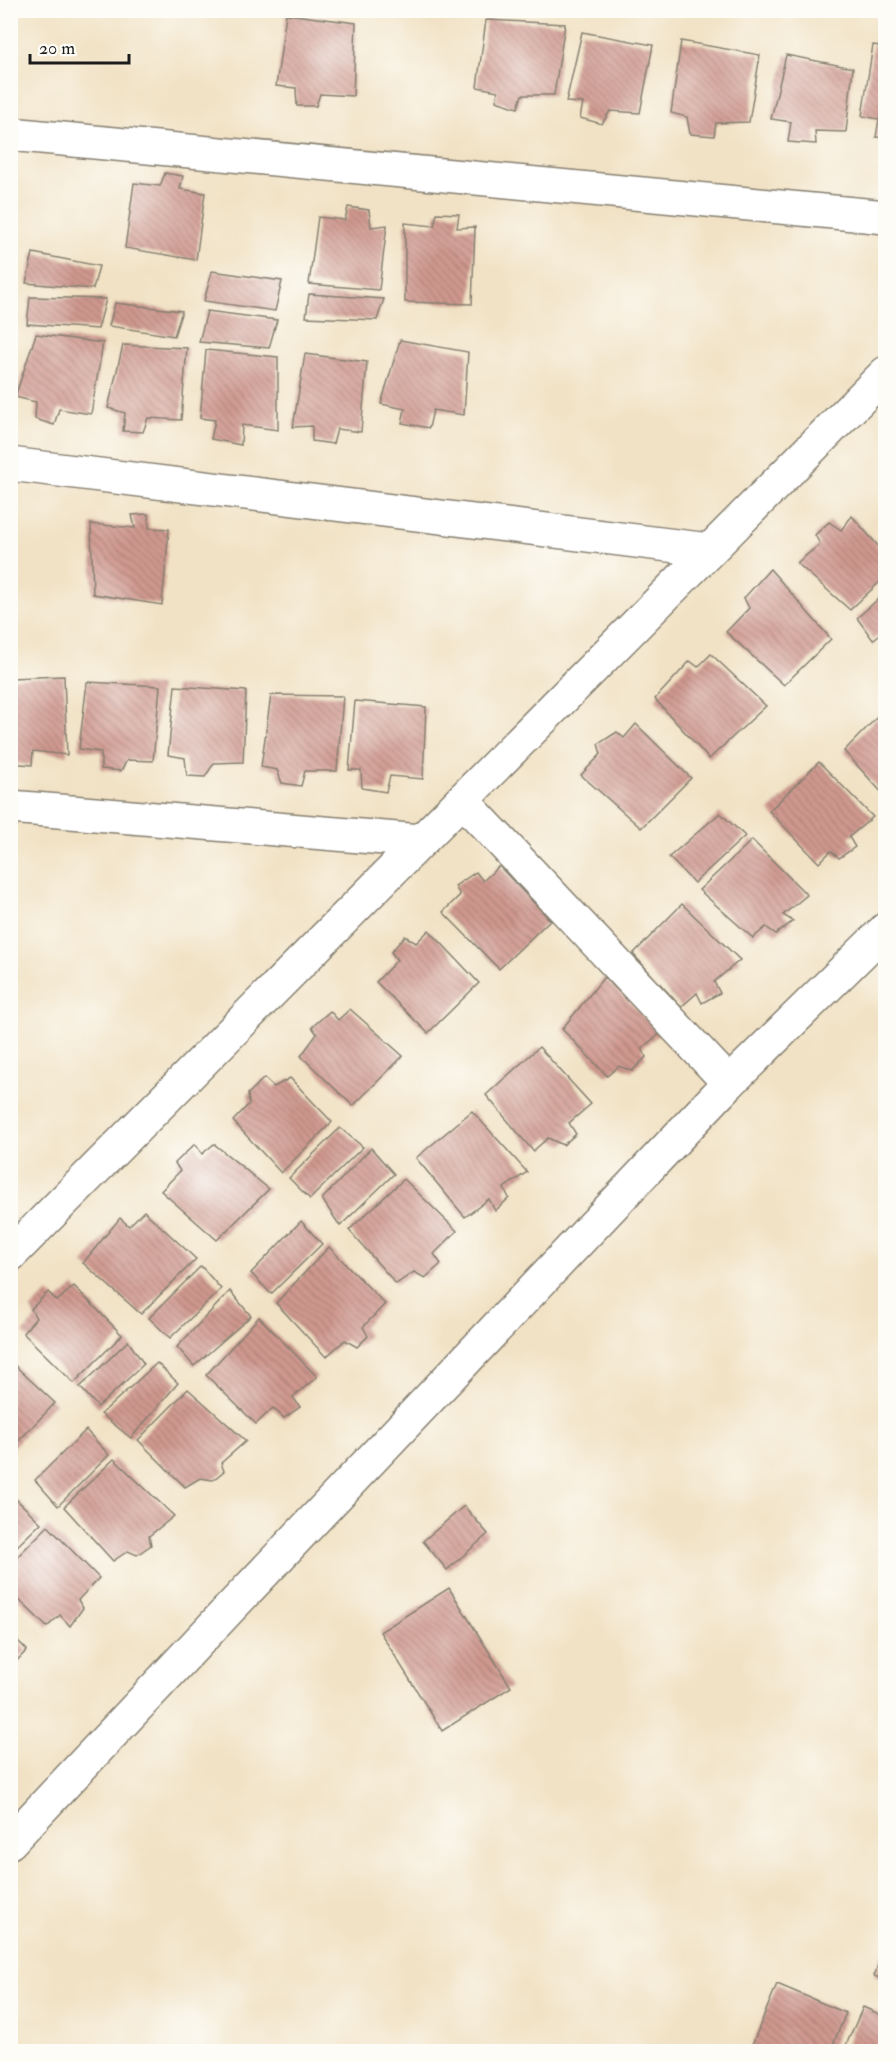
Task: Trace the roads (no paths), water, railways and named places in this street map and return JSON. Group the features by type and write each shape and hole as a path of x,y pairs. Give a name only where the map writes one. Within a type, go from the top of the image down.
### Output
{"street":[{"path":"10,134 885,217"},
{"path":"10,1255 885,373"},
{"path":"10,464 709,550"},
{"path":"462,800 729,1083"},
{"path":"10,807 421,841"},
{"path":"10,1842 729,1083 885,929"}]}
